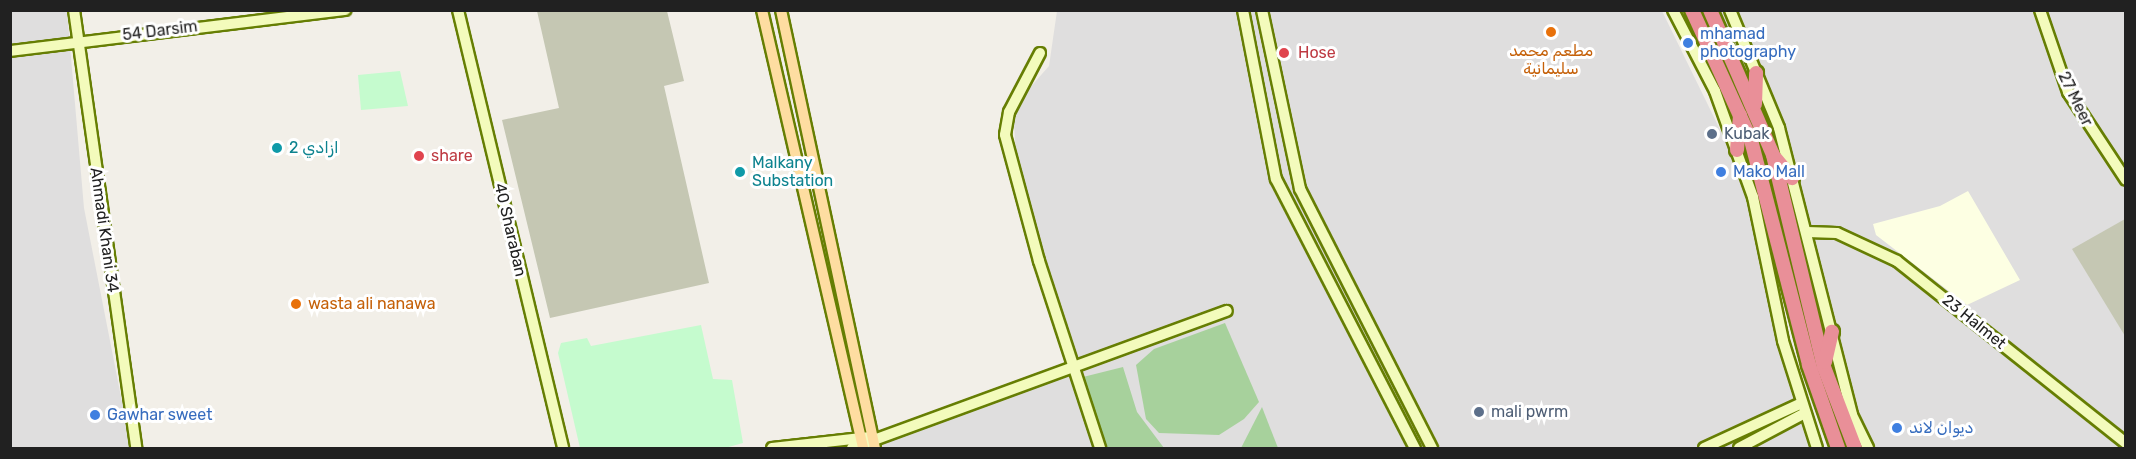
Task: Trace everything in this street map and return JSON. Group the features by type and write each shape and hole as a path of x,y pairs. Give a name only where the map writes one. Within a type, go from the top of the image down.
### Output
{"highway":[{"path":"1692,10 1740,110 1768,193 1816,387 1838,448"},
{"path":"1710,10 1755,106 1773,155 1824,367 1855,448"},
{"path":"1755,106 1756,74"},
{"path":"1737,150 1740,110"},
{"path":"1773,155 1792,178"},
{"path":"1824,367 1832,332"}],"main road":[{"path":"781,10 875,441"},
{"path":"762,14 859,445"},
{"path":"795,154 804,158 812,149"},
{"path":"801,185 809,179 819,181"}],"street":[{"name":"Ahmadi Khani 34","path":"74,10 136,448"},
{"name":"54 Darsim","path":"10,51 346,10"},
{"name":"40 Sharaban","path":"458,10 563,448"},
{"path":"1243,10 1276,179 1415,448"},
{"path":"1262,10 1300,189 1432,448"},
{"path":"1673,10 1715,91 1737,150 1758,217 1783,341 1817,448"},
{"path":"1730,10 1756,74 1792,178 1852,415 1868,448"},
{"name":"27 Meer","path":"2040,10 2068,92 2126,180"},
{"path":"1040,53 1009,112 1005,135 1073,370 1100,448"},
{"name":"23 Halmet","path":"1807,232 1846,236 1896,261 2126,443"},
{"path":"772,448 859,445 875,441 1073,370 1227,311"},
{"path":"1704,448 1803,408"},
{"path":"1739,448 1803,408"}],"shaded area":[{"path":"10,11 67,11 84,208 131,448 11,448"},
{"path":"537,11 667,11 684,81 664,86 709,283 550,318 502,120 559,108"},
{"path":"1057,11 1662,11 1753,197 1817,448 1716,448 1777,416 1709,448 1109,448 1018,188 1013,107 1049,66"},
{"path":"1716,11 2125,11 2125,448 1861,448 1845,417 1771,134"},
{"path":"1968,191 2020,280 1967,305 1876,235 1873,224 1940,206"},
{"path":"2125,219 2125,336 2072,249"},
{"path":"1073,364 1103,448 880,448 878,439"}],"green space":[{"path":"400,71 408,106 361,110 358,75"},
{"path":"1225,323 1259,402 1244,419 1219,435 1159,433 1146,419 1136,365 1154,349"},
{"path":"701,325 713,379 732,380 743,443 725,448 580,448 558,353 561,343 587,338 591,346"},
{"path":"1123,367 1137,412 1164,448 1101,448 1083,377"},
{"path":"1262,407 1278,448 1241,448"}],"place":[{"name":"مطعم محمد سليمانية","path":"1551,32"},
{"name":"mhamad photography","path":"1688,43"},
{"name":"Hose","path":"1284,53"},
{"name":"Kubak","path":"1712,134"},
{"name":"ازادي 2","path":"277,148"},
{"name":"share","path":"419,156"},
{"name":"Malkany Substation","path":"740,172"},
{"name":"Mako Mall","path":"1721,172"},
{"name":"wasta ali nanawa","path":"296,304"},
{"name":"mali pwrm","path":"1479,412"},
{"name":"Gawhar sweet","path":"95,415"},
{"name":"دیوان لاند","path":"1897,428"}]}
